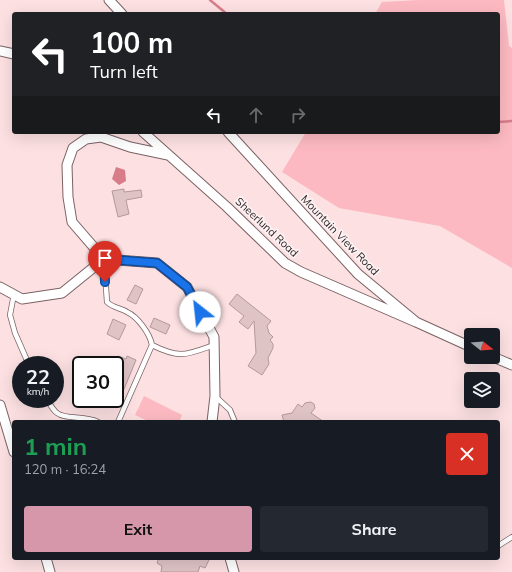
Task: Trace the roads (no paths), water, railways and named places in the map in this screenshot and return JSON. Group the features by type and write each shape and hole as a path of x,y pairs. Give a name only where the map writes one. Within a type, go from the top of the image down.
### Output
{"street":[{"path":"109,0 120,12"},
{"path":"0,51 12,54"},
{"name":"Sheerlund Road","path":"145,134 228,207 285,263 301,272 416,322"},
{"name":"Mountain View Road","path":"230,134 358,274 416,322 464,344"},
{"path":"104,259 72,222 68,197 67,165 73,148 86,139 101,136 130,147 168,155"},
{"path":"0,287 22,299 62,293 104,259 157,263 187,287 214,337 215,396 212,420"},
{"path":"500,360 512,365"},
{"path":"0,405 12,445"},
{"path":"47,560 50,572"},
{"path":"231,560 234,572"}],"lane":[{"path":"104,259 107,302 110,306 128,312 150,338 152,345 119,420"},
{"path":"14,294 10,315 15,333 25,356"},
{"path":"152,345 168,353 179,354 190,354 214,346"},
{"path":"215,396 230,410 234,420"},
{"path":"53,408 60,415 66,417 87,417 94,420"},
{"path":"500,545 512,536"}],"waterway":[{"path":"210,0 225,12"},
{"path":"500,122 512,121"}]}
